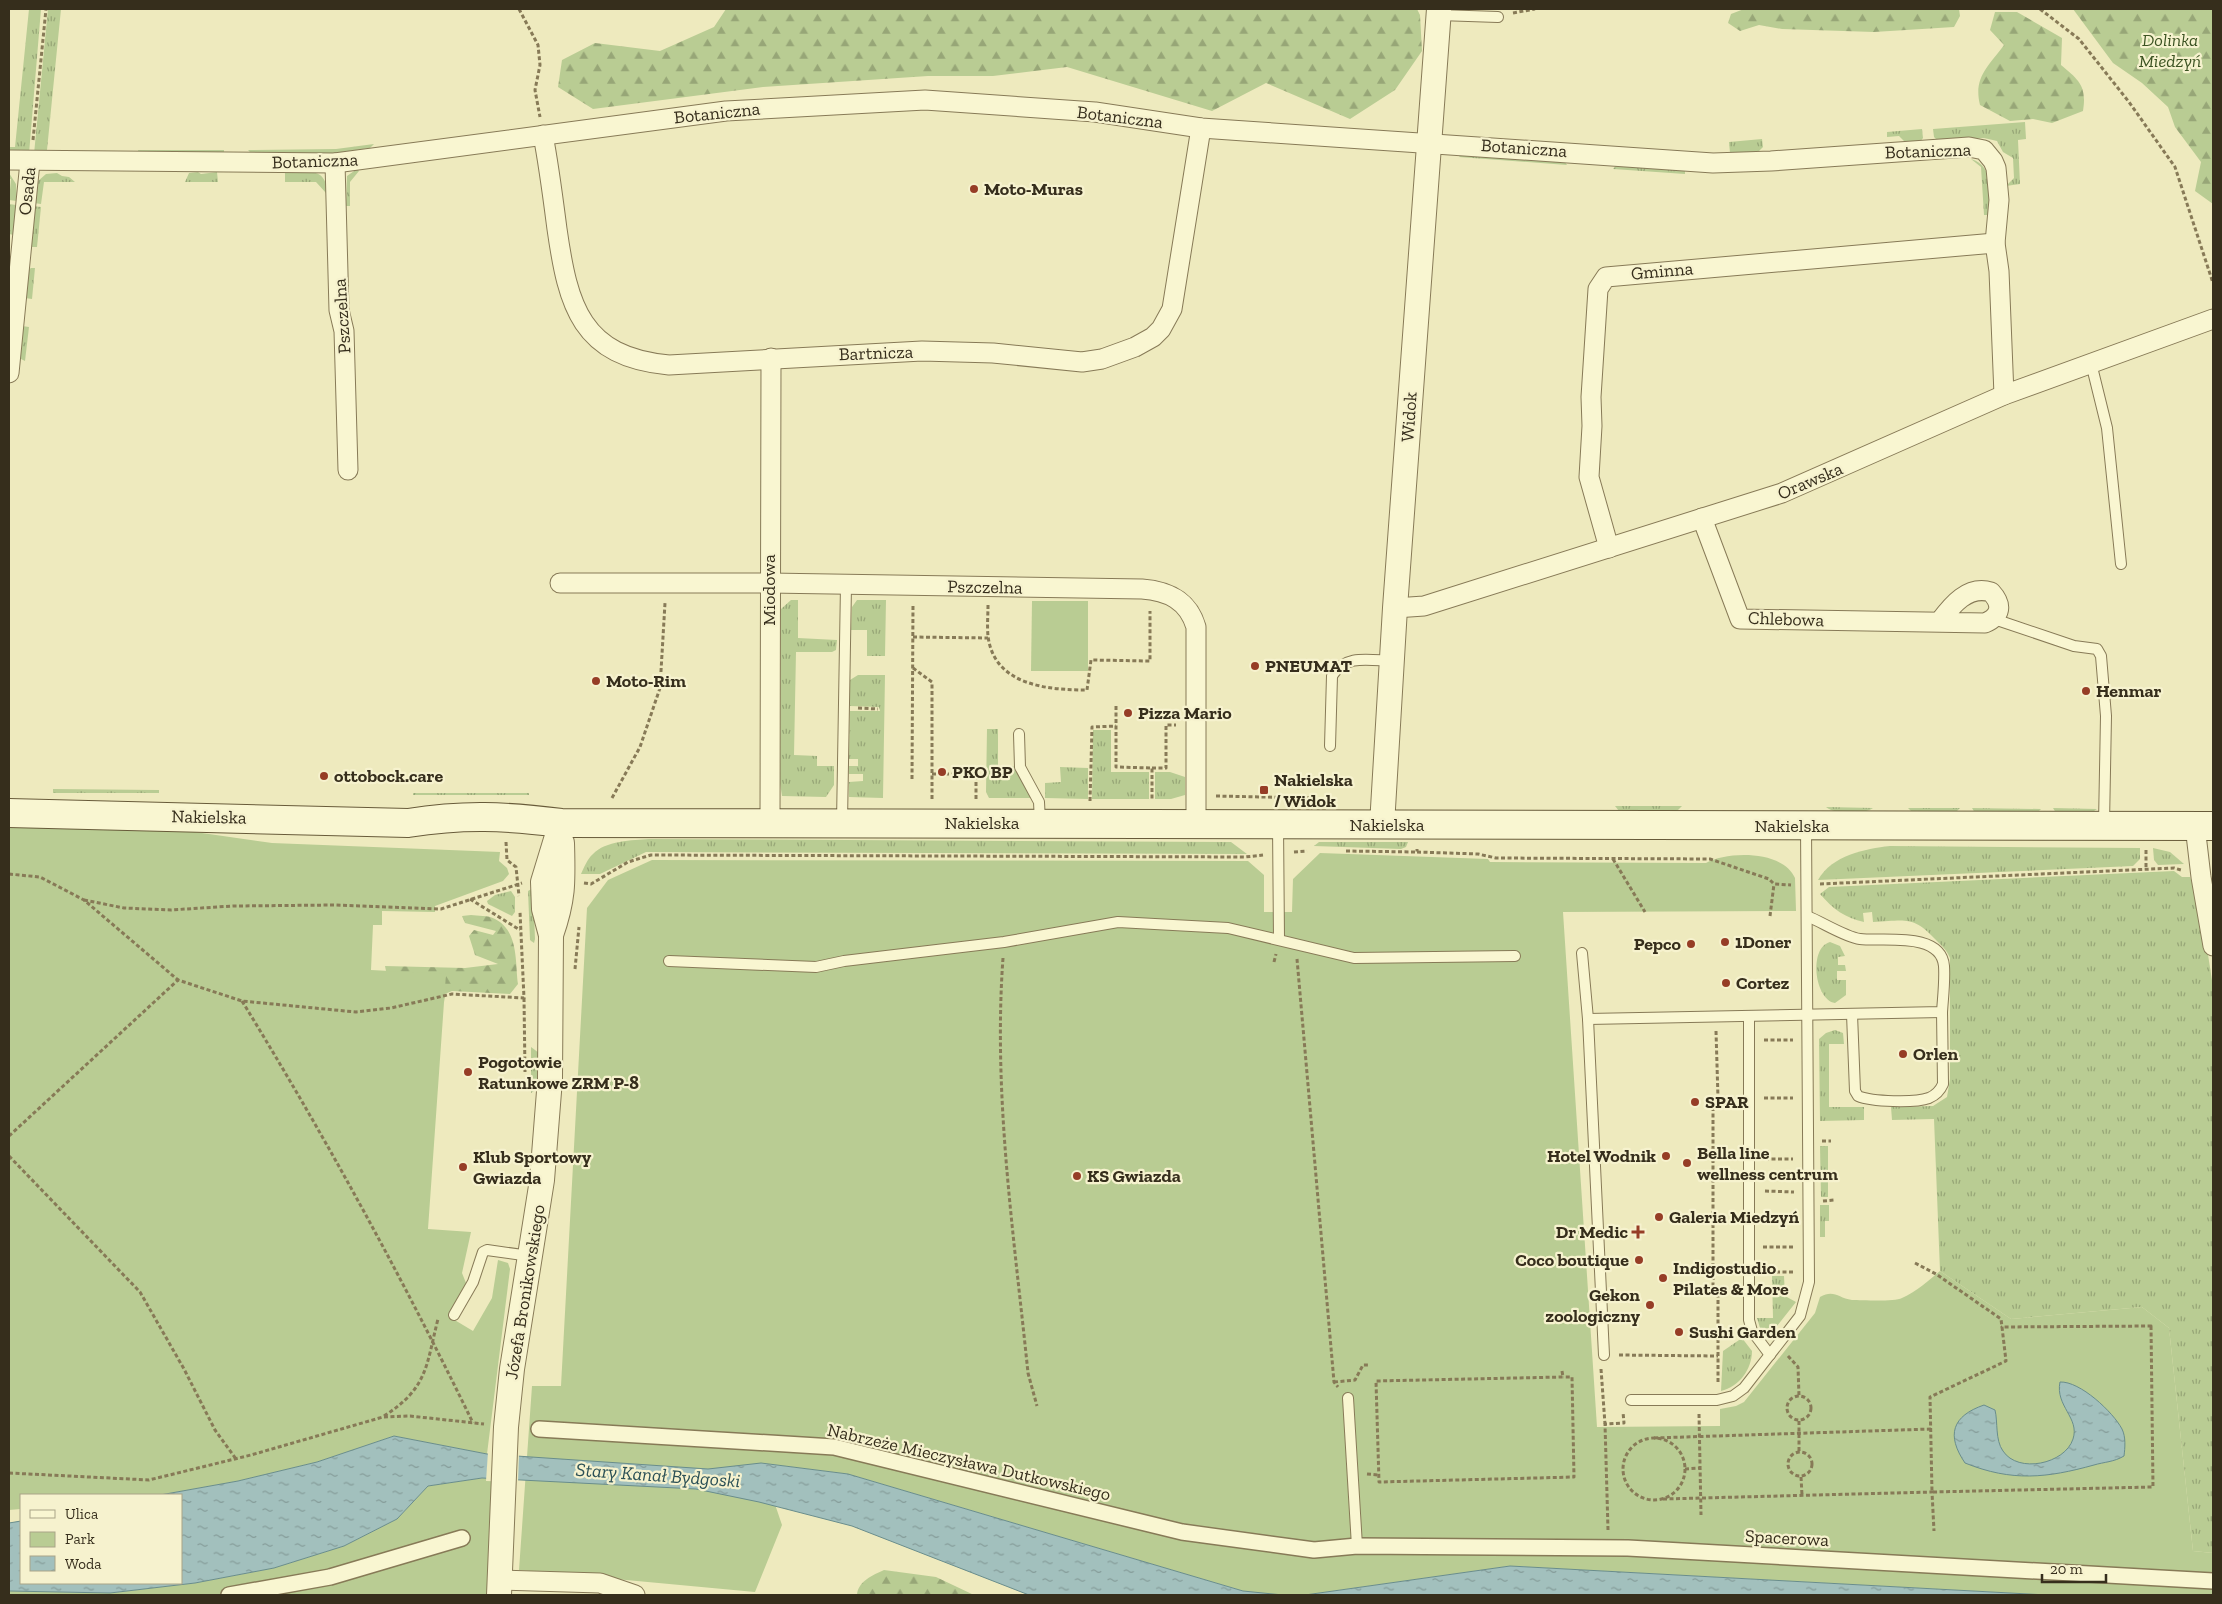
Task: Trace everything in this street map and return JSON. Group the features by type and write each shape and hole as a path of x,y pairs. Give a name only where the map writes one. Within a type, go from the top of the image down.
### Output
{"main road":[{"name":"Nakielska","path":"9,813 408,823 443,833 506,835 561,823 2204,826"}],"street":[{"name":"Widok","path":"1382,825 1395,608 1439,12"},
{"name":"Botaniczna","path":"9,160 30,162 335,163 726,111 925,100 1096,112 1201,128 1429,142 1713,163 1969,147 1984,150 1996,168 1998,200 1995,243 1999,271 2004,395"},
{"name":"Bartnicza","path":"543,135 564,275 571,301 589,331 612,349 648,363 669,365 922,351 993,353 1082,362 1114,356 1145,343 1162,328 1172,309 1201,128"},
{"name":"Osada","path":"9,373 30,162"},
{"name":"Pszczelna","path":"335,163 339,310 344,331 348,470"},
{"name":"Gminna","path":"1609,548 1589,477 1592,426 1590,397 1598,289 1606,277 1995,243"},
{"name":"Orawska","path":"1395,608 1424,606 1805,484 2004,395 2213,319"},
{"name":"Miodowa","path":"770,823 769,583 771,358"},
{"name":"Chlebowa","path":"1702,518 1740,619 1940,621 1969,624 1985,623 1994,619"},
{"name":"Pszczelna","path":"560,583 769,583 1150,590 1172,595 1182,601 1193,618 1197,639 1196,824"},
{"path":"1940,621 1963,596 1984,590 1991,592 2000,605 1999,612 1994,619"},
{"name":"Józefa Bronikowskiego","path":"499,1587 506,1433 512,1369 542,1180 550,1078 551,935 544,909 544,882 561,823"},
{"path":"2204,826 2201,878 2213,946"},
{"name":"Nabrzeże Mieczysława Dutkowskiego","path":"539,1429 834,1447 1182,1532 1314,1550 1357,1546"},
{"path":"229,1595 330,1577 462,1538"},
{"name":"Spacerowa","path":"1357,1546 1609,1548 2213,1581"},
{"path":"499,1587 600,1583 635,1595"}],"lane":[{"path":"1439,12 1498,17"},
{"path":"2091,363 2107,428 2121,564"},
{"path":"842,823 846,585"},
{"path":"1994,619 2074,646 2097,649 2101,656 2106,716 2104,827"},
{"path":"1330,746 1332,676 1336,668 1354,659 1392,661"},
{"path":"1019,734 1020,767 1039,802 1040,823"},
{"path":"1278,824 1279,938"},
{"path":"1631,1400 1717,1400 1733,1396 1744,1388 1800,1316 1810,1282 1806,826"},
{"path":"1807,916 1859,939 1923,943 1936,950 1944,964 1942,1012 1943,1084 1939,1092 1923,1099 1876,1100 1858,1096 1855,1091 1852,1014"},
{"path":"669,961 816,967 844,961 1004,942 1118,922 1228,928 1279,938 1354,958 1515,956"},
{"path":"1582,953 1588,1019 1604,1355"},
{"path":"1588,1019 1716,1018 1942,1012"},
{"path":"1748,1017 1749,1325 1770,1355"},
{"path":"454,1315 473,1282 483,1252 487,1250 530,1256"},
{"path":"1348,1398 1357,1546"}],"path":[{"name":"Osada","path":"30,162 46,9"},
{"path":"519,9 538,45 540,65 535,90 539,106"},
{"path":"1498,17 1534,9"},
{"path":"2040,9 2079,39 2129,102 2175,166 2213,283"},
{"path":"611,801 640,747 660,688 666,584"},
{"path":"912,779 913,586"},
{"path":"988,587 988,638 994,656 1008,672 1033,686 1050,690 1087,690 1091,660 1150,661 1150,590"},
{"path":"913,637 988,638"},
{"path":"913,667 932,682 932,802"},
{"path":"1116,706 1116,767 1166,768 1166,725 1196,725"},
{"path":"1090,802 1092,727 1116,726"},
{"path":"1152,768 1152,803"},
{"path":"932,774 976,774 976,802"},
{"path":"1613,858 1645,912"},
{"path":"9,874 40,877 84,900 178,980 242,1001 356,1012 391,1008 452,994 524,998 520,908"},
{"path":"84,900 124,908 171,910 233,906 336,905 442,909 518,883 519,900"},
{"path":"1770,916 1774,884"},
{"path":"470,899 520,930"},
{"path":"1004,942 999,1032 1002,1106 1028,1373 1037,1406"},
{"path":"1296,944 1334,1382 1355,1380 1363,1365 1368,1365"},
{"path":"9,1136 178,980"},
{"path":"242,1001 341,1169 432,1340 473,1424"},
{"path":"1716,1018 1718,1098 1713,1103 1713,1290 1718,1296 1717,1400"},
{"path":"1748,1040 1808,1040"},
{"path":"1748,1097 1808,1098"},
{"path":"9,1156 140,1292 184,1369 215,1430 236,1459"},
{"path":"1748,1158 1809,1159"},
{"path":"1748,1191 1809,1192"},
{"path":"1748,1220 1810,1221"},
{"path":"1748,1248 1810,1247"},
{"path":"1915,1263 1936,1274 2001,1319 2006,1361 1930,1397 1934,1531"},
{"path":"1748,1272 1810,1272"},
{"path":"382,1417 401,1405 423,1380 440,1314"},
{"path":"1931,1429 1644,1439 1634,1444 1627,1452 1623,1463 1623,1474 1626,1484 1633,1492 1642,1498 1653,1500 2153,1486 2151,1326 2002,1328"},
{"path":"1777,1346 1798,1367 1799,1396"},
{"path":"1609,1548 1601,1364 1604,1355 1718,1356"},
{"path":"1562,1371 1562,1377"},
{"path":"1562,1377 1572,1377 1574,1477 1379,1482 1376,1382 1562,1377"},
{"path":"1799,1396 1809,1401 1811,1409 1808,1417 1799,1421 1789,1417 1786,1409 1789,1401 1799,1396"},
{"path":"1605,1424 1624,1423 1623,1400 1631,1400"},
{"path":"1699,1400 1701,1516"},
{"path":"9,1473 149,1480 236,1459 382,1417 410,1416 473,1424 506,1433"},
{"path":"1799,1421 1800,1452"},
{"path":"1654,1438 1672,1444 1684,1459 1685,1469 1679,1487 1664,1499"},
{"path":"1800,1452 1808,1455 1813,1465 1810,1473 1801,1477 1791,1473 1788,1465 1790,1457 1800,1452"},
{"path":"1685,1469 1700,1468"},
{"path":"1801,1477 1802,1495"}],"green space":[{"path":"29,9 41,9 29,154 9,152 9,147 15,147"},
{"path":"48,9 61,9 47,150 56,151 55,156 34,154"},
{"path":"726,9 1417,9 1420,15 1422,51 1395,90 1350,119 1266,83 1212,111 1067,67 993,76 928,76 763,87 593,109 558,87 562,60 595,43 660,51 714,27"},
{"path":"1744,9 1959,9 1960,16 1954,27 1874,32 1782,29 1759,25 1740,31 1728,23 1731,14"},
{"name":"Dolinka Miedzyń","path":"2073,9 2213,9 2213,204 2195,191 2201,162 2175,127 2168,107 2142,83 2113,63"},
{"path":"1995,12 2017,12 2062,38 2061,65 2073,75 2083,89 2083,111 2052,123 2033,119 2010,121 1980,105 1978,95 1981,79 2004,45 1990,30"},
{"path":"2025,122 2026,139 2018,140 2020,184 2006,186 2014,178 2013,158 2003,152 1997,141 1984,138 1938,141 1934,137 1933,129"},
{"path":"1922,129 1923,138 1920,142 1906,143 1899,136 1887,137 1887,132"},
{"path":"1762,139 1763,147 1757,153 1730,153 1729,142"},
{"path":"374,144 370,148 328,154 253,155 248,150 336,149"},
{"path":"138,150 224,150 224,155 139,156"},
{"path":"1465,150 1564,161 1567,165 1459,157"},
{"path":"1971,159 1979,163 1987,174 1990,190 1990,215 1984,215 1981,167"},
{"path":"1618,163 1685,168 1685,174 1613,169"},
{"path":"357,169 359,171 350,182 350,206 346,206 347,176"},
{"path":"198,172 201,174 217,172 218,182 185,182 189,173"},
{"path":"285,172 307,172 320,175 324,179 331,207 326,207 326,193 316,182 285,182"},
{"path":"9,173 16,184 17,201 9,200 11,179 9,179"},
{"path":"57,173 69,177 75,182 44,182 41,204 34,203 38,181 46,174"},
{"path":"9,204 16,205 14,235 9,234"},
{"path":"33,206 41,207 37,247 29,247"},
{"path":"35,268 32,299 25,298 27,271"},
{"path":"22,326 29,327 25,361 19,358"},
{"path":"791,600 798,600 798,638 837,640 836,650 832,652 796,652 794,755 817,756 817,766 834,766 834,785 826,797 782,796 780,783 781,609"},
{"path":"857,600 886,600 885,656 867,656 867,630 851,630 852,607"},
{"path":"1032,601 1088,601 1088,671 1031,671"},
{"path":"858,675 885,675 883,798 849,797 849,782 863,781 863,774 849,774 849,766 858,766 858,759 849,759 850,711 880,711 879,707 850,706 850,680"},
{"path":"987,729 998,729 998,766 1013,766 1032,798 989,798 986,792"},
{"path":"1093,730 1111,730 1111,772 1149,772 1149,799 1092,799"},
{"path":"1060,767 1088,768 1088,799 1045,798 1045,783 1061,782"},
{"path":"1155,772 1170,772 1185,777 1185,795 1171,799 1155,799"},
{"path":"53,789 159,790 159,793 53,793"},
{"path":"413,793 529,793 529,795 413,795"},
{"path":"1615,806 1682,806 1677,811 1619,811"},
{"path":"1826,807 1873,808 1863,812 1843,813"},
{"path":"1908,808 1960,808 1956,812 1912,812"},
{"path":"1972,808 2041,809 2037,813 1975,813"},
{"path":"2053,808 2097,809 2091,813 2056,813"},
{"path":"9,826 167,828 272,843 500,852 499,861 507,868 509,874 503,881 435,906 435,912 382,911 382,925 373,925 371,970 446,974 428,1229 471,1232 462,1273 466,1283 448,1316 473,1331 492,1298 498,1260 508,1263 510,1269 487,1454 394,1436 317,1462 238,1481 166,1494 20,1494 20,1509 9,1510"},
{"path":"649,839 1231,842 1247,854 646,852 600,874 581,874 591,856 605,846 620,842"},
{"path":"1319,842 1408,842 1406,847 1401,849 1314,846"},
{"path":"1890,846 2140,848 2140,859 2133,866 1818,880 1824,871 1840,859 1860,851"},
{"path":"2153,848 2170,852 2184,864 2158,865 2154,860"},
{"name":"KS Gwiazda","path":"1320,853 1488,859 1490,862 1706,863 1727,856 1754,855 1779,862 1789,869 1795,878 1796,911 1563,912 1597,1427 1720,1426 1720,1409 1736,1406 1744,1402 1815,1313 1820,1297 1829,1294 1852,1300 1898,1299 1917,1289 1940,1271 2011,1319 2142,1307 2169,1328 2193,1551 2213,1553 2213,1595 2047,1595 1510,1566 1305,1595 1266,1594 1243,1591 848,1474 761,1463 782,1525 755,1592 519,1570 532,1386 561,1386 587,908 608,880 652,860 1248,861 1264,875 1264,912 1292,912 1293,879"},
{"path":"2174,871 2182,877 2190,877 2201,909 2213,987 2213,1553 2193,1551 2169,1328 2142,1307 2011,1319 1940,1271 1934,1119 1892,1120 1891,1107 1933,1106 1947,1097 1950,1079 1950,958 1946,950 1927,931 1914,923 1907,921 1873,922 1872,912 1863,913 1864,922 1857,920 1840,912 1820,894 1829,887"},
{"path":"533,888 534,943 530,940 528,891"},
{"path":"511,891 515,897 515,912 512,916 488,904 487,901 495,895"},
{"path":"471,915 495,919 503,924 512,939 516,957 518,984 510,994 452,991 445,994 444,1002 391,977 386,971 385,966 465,968 498,964 475,955 469,936 474,930 493,935 496,931 465,923 462,916"},
{"path":"1830,942 1840,946 1845,956 1838,957 1838,965 1845,965 1846,971 1837,971 1837,980 1846,980 1846,995 1835,1003 1828,1000 1823,993 1817,974 1819,954 1823,946"},
{"path":"1835,1030 1843,1033 1844,1044 1829,1044 1829,1107 1864,1107 1864,1120 1820,1121 1819,1039 1826,1033"},
{"path":"531,1047 539,1053 537,1089 531,1093"},
{"path":"1820,1146 1828,1146 1828,1197 1821,1197"},
{"path":"1820,1205 1829,1205 1829,1221 1825,1221 1825,1237 1820,1237"},
{"path":"1772,1276 1784,1276 1785,1296 1796,1302 1773,1331 1768,1332 1760,1328 1757,1318 1773,1318"},
{"path":"1742,1338 1752,1351 1750,1364 1739,1381 1728,1389 1721,1391 1723,1351"},
{"path":"482,1478 504,1479 499,1595 9,1595 9,1591 110,1593 195,1583 274,1568 344,1546 397,1519 428,1486"},
{"path":"884,1570 936,1577 974,1595 857,1595 863,1582"}],"water":[{"path":"2060,1382 2068,1383 2086,1392 2104,1406 2118,1422 2125,1442 2124,1456 2113,1461 2061,1473 2030,1476 1998,1473 1965,1463 1955,1444 1955,1428 1965,1415 1984,1405 1995,1410 2000,1447 2010,1458 2030,1464 2041,1463 2061,1455 2068,1448 2073,1439 2074,1432 2071,1418 2061,1398"},
{"name":"Stary Kanał Bydgoski","path":"394,1436 487,1454 708,1469 761,1463 848,1474 1243,1591 1283,1595 1029,1595 852,1526 759,1502 696,1489 482,1478 428,1486 397,1519 344,1546 274,1568 195,1583 110,1593 9,1591 9,1523 20,1521 20,1584 182,1584 182,1494 166,1494 238,1481 317,1462"},
{"path":"1510,1566 2047,1595 1305,1595"}],"pier":[{"path":"488,1452 519,1453 518,1482 486,1481"}],"place":[{"name":"Moto-Muras","path":"974,189"},
{"name":"PNEUMAT","path":"1255,666"},
{"name":"Moto-Rim","path":"596,681"},
{"name":"Henmar","path":"2086,691"},
{"name":"Pizza Mario","path":"1128,713"},
{"name":"PKO BP","path":"942,772"},
{"name":"ottobock.care","path":"324,776"},
{"name":"Nakielska / Widok","path":"1264,790"},
{"name":"1Doner","path":"1725,942"},
{"name":"Pepco","path":"1691,944"},
{"name":"Cortez","path":"1726,983"},
{"name":"Orlen","path":"1903,1054"},
{"name":"Pogotowie Ratunkowe ZRM P-8","path":"468,1072"},
{"name":"SPAR","path":"1695,1102"},
{"name":"Hotel Wodnik","path":"1666,1156"},
{"name":"Bella line wellness centrum","path":"1687,1163"},
{"name":"Klub Sportowy Gwiazda","path":"463,1167"},
{"name":"KS Gwiazda","path":"1077,1176"},
{"name":"Galeria Miedzyń","path":"1659,1217"},
{"name":"Dr Medic","path":"1638,1232"},
{"name":"Coco boutique","path":"1639,1260"},
{"name":"Indigostudio Pilates & More","path":"1663,1278"},
{"name":"Gekon zoologiczny","path":"1650,1305"},
{"name":"Sushi Garden","path":"1679,1332"}]}
